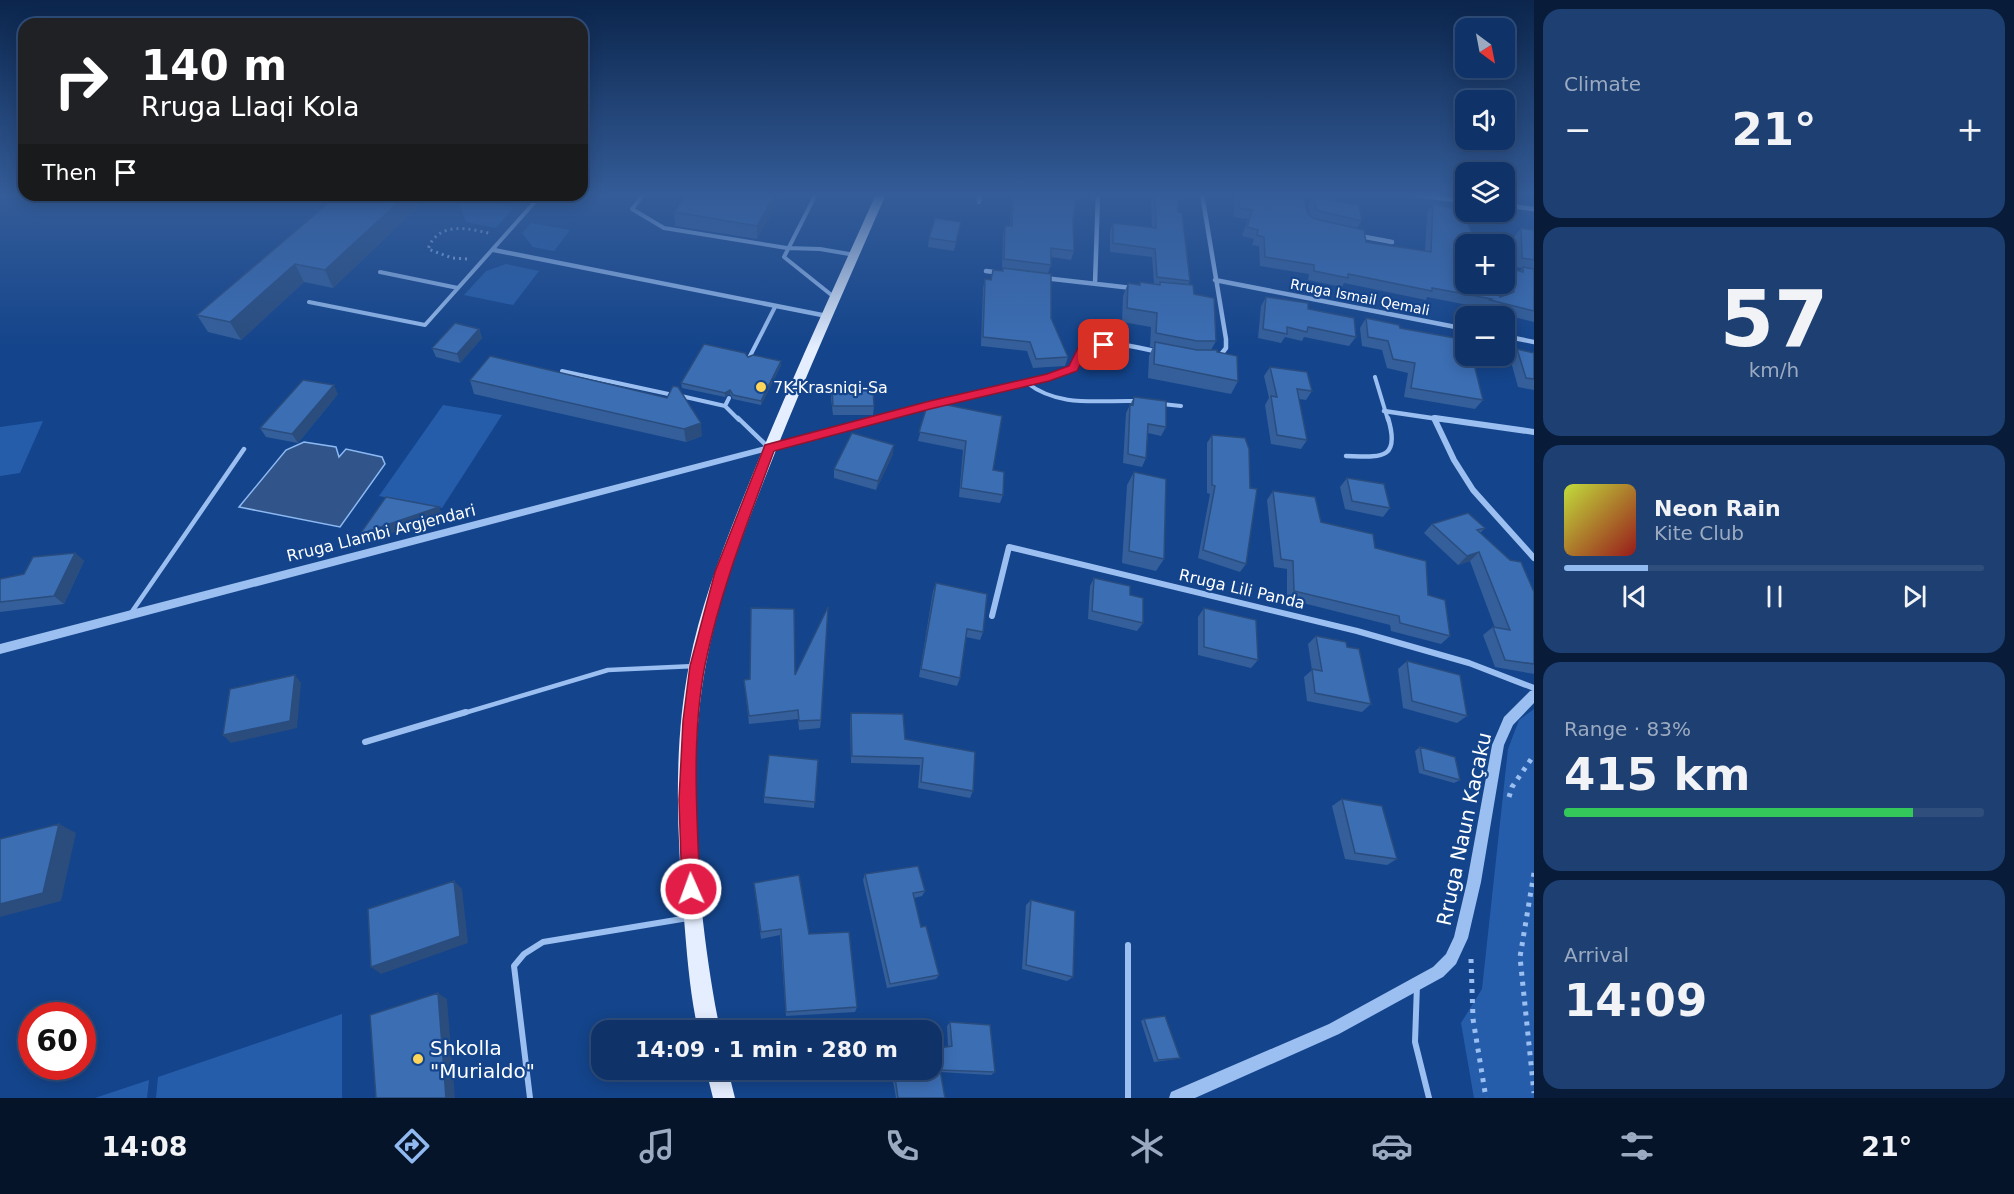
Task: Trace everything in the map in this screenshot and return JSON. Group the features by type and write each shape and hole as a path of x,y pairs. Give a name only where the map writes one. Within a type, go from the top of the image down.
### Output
{"main road":[{"path":"707,1020 702,999 694,917 687,800 691,721 697,666 722,572 769,448 859,245"},
{"path":"720,1080 724,1098"}],"street":[{"path":"1095,284 1096,245"},
{"path":"1207,359 1218,358 1226,348 1210,245"},
{"path":"494,250 828,316"},
{"path":"986,271 1008,273"},
{"path":"1040,277 1140,289"},
{"name":"Rruga Ismail Qemali","path":"1215,280 1455,327"},
{"path":"1208,297 1219,298"},
{"path":"1515,338 1534,342"},
{"path":"769,448 930,405 1027,383 1073,368 1082,351 1095,346 1117,345 1166,353"},
{"path":"1384,411 1534,432"},
{"path":"1434,418 1463,477 1520,538 1534,558"},
{"name":"Rruga Llambi Argjendari","path":"0,649 769,448"},
{"name":"Rruga Lili Panda","path":"992,616 1008,547 1357,630 1469,663 1534,688"},
{"name":"Rruga Naun Kaçaku","path":"1177,1098 1334,1029 1438,972 1450,958 1461,938 1474,882 1498,745 1509,721 1534,695"}],"lane":[{"path":"309,302 425,325 498,245"},
{"path":"770,245 820,249 855,255"},
{"path":"788,245 784,256 836,298"},
{"path":"380,272 458,288"},
{"path":"749,358 775,307"},
{"path":"562,371 725,406 769,448"},
{"path":"1346,456 1376,457 1387,454 1392,448 1393,434 1375,377"},
{"path":"1027,383 1042,395 1057,400 1146,402"},
{"path":"725,406 729,398"},
{"path":"1157,403 1181,406"},
{"path":"131,614 244,449"},
{"path":"365,742 608,670 697,666"},
{"path":"530,1098 514,966 524,954 543,942 694,917"},
{"path":"1128,945 1128,1098"},
{"path":"1417,983 1414,1042 1429,1098"}],"path":[{"path":"428,245 428,249 434,253 452,258 484,261"},
{"path":"1505,807 1512,787 1534,755"},
{"path":"1534,873 1520,957 1534,1093"},
{"path":"1473,947 1471,958 1473,1019 1486,1098"}],"shaded area":[{"path":"532,245 558,245 554,251"},
{"path":"506,264 539,271 513,305 464,295 486,271"},
{"path":"443,405 502,415 442,508 379,496"},
{"path":"43,421 20,473 0,476 0,427"},
{"path":"304,442 336,447 339,457 346,449 382,457 385,464 340,527 239,507 286,450"},
{"path":"1534,709 1534,1098 1474,1098 1461,1023 1482,989 1508,749 1519,720"},
{"path":"342,1014 342,1098 156,1098 158,1077"},
{"path":"149,1080 147,1098 95,1098"}],"building":[{"path":"279,245 352,245 325,270 295,264 230,322 197,315"},
{"path":"1004,245 1074,245 1074,251 1051,248 1051,265 1004,259"},
{"path":"1129,245 1186,245 1190,281 1157,277 1155,249"},
{"path":"1264,245 1387,245 1431,252 1431,245 1455,245 1455,292 1432,288 1432,291 1348,274 1348,278 1314,271 1314,265 1265,257"},
{"path":"1522,245 1534,245 1534,260 1522,258"},
{"path":"1523,267 1534,269 1534,311 1490,300 1492,299 1465,294 1499,294 1500,297 1515,294 1515,270 1523,272"},
{"path":"1003,268 1051,274 1051,318 1068,357 1036,359 1030,342 983,337 985,279 991,280 993,270 1003,271"},
{"path":"1140,282 1160,285 1160,282 1193,285 1194,294 1214,298 1216,341 1197,341 1156,333 1157,313 1127,308 1128,283 1140,285"},
{"path":"1266,297 1308,303 1308,309 1354,318 1356,337 1308,327 1307,332 1287,327 1287,334 1263,329"},
{"path":"1366,318 1399,325 1400,328 1455,338 1455,366 1474,366 1483,400 1411,388 1415,363 1393,359 1388,341 1368,337"},
{"path":"455,323 479,329 457,354 432,348"},
{"path":"1155,342 1197,350 1217,350 1217,352 1237,356 1238,381 1154,364"},
{"path":"704,344 745,353 748,357 753,355 781,361 761,401 733,395 730,390 725,393 681,383"},
{"path":"1517,349 1534,353 1534,379 1526,378"},
{"path":"490,356 667,398 673,386 678,387 701,423 684,429 470,380"},
{"path":"1270,367 1307,372 1312,391 1297,389 1307,440 1277,435 1271,396 1277,397"},
{"path":"303,380 334,385 292,434 260,428"},
{"path":"832,389 873,389 874,406 833,406"},
{"path":"1134,397 1166,401 1166,427 1148,424 1146,458 1128,454 1130,404 1133,405"},
{"path":"928,403 1002,416 993,470 1004,472 1003,495 961,488 966,441 919,432"},
{"path":"852,433 894,445 878,481 834,469"},
{"path":"1212,435 1245,438 1249,449 1250,488 1257,489 1246,564 1203,550 1215,486 1212,485"},
{"path":"1134,472 1166,479 1164,559 1129,551"},
{"path":"1347,478 1384,484 1390,508 1352,501"},
{"path":"1273,491 1315,497 1321,522 1373,534 1375,548 1426,561 1428,595 1445,600 1450,636 1400,623 1399,616 1294,591 1293,561 1281,559"},
{"path":"386,497 439,507 360,534"},
{"path":"1468,513 1485,528 1477,530 1510,560 1521,562 1534,592 1534,664 1505,660 1493,627 1510,630 1479,552 1467,556 1432,524"},
{"path":"75,553 54,596 0,602 0,579 24,574 33,557"},
{"path":"1094,578 1130,586 1130,595 1143,598 1143,623 1092,611"},
{"path":"936,583 987,594 983,632 967,629 960,678 921,669"},
{"path":"828,607 821,720 799,721 798,710 749,716 744,680 750,679 751,608 794,609 795,675"},
{"path":"1204,608 1256,620 1258,660 1204,647"},
{"path":"1316,636 1346,642 1347,647 1359,649 1371,704 1315,693 1312,669 1322,671"},
{"path":"1407,661 1460,675 1467,716 1412,701"},
{"path":"295,675 290,721 223,735 230,689"},
{"path":"851,713 903,714 905,739 975,752 973,791 921,782 923,758 852,756"},
{"path":"1420,747 1455,757 1460,780 1424,770"},
{"path":"769,755 818,760 815,802 764,797"},
{"path":"1342,799 1382,806 1397,859 1355,853"},
{"path":"59,824 43,893 0,904 0,839"},
{"path":"918,866 925,891 913,893 921,927 926,926 939,975 890,984 865,874"},
{"path":"799,875 809,934 849,932 857,1007 786,1012 781,929 761,932 754,883"},
{"path":"454,881 460,936 371,967 368,909"},
{"path":"1031,900 1075,911 1073,977 1026,965"},
{"name":"Shkolla \"Murialdo\"","path":"438,993 446,1098 376,1098 370,1015"},
{"path":"1165,1016 1180,1058 1158,1060 1144,1019"},
{"path":"950,1022 990,1025 995,1072 942,1070 942,1048 952,1046"},
{"path":"895,1080 942,1080 945,1098 898,1098"}],"place":[{"name":"7K-Krasniqi-Sa","path":"761,387"},
{"name":"Shkolla \"Murialdo\"","path":"418,1059"}],"route":[{"path":"691,889 687,800 691,721 697,666 722,572 769,448 930,405 1049,377 1073,368 1079,355 1088,347 1104,345"}]}
